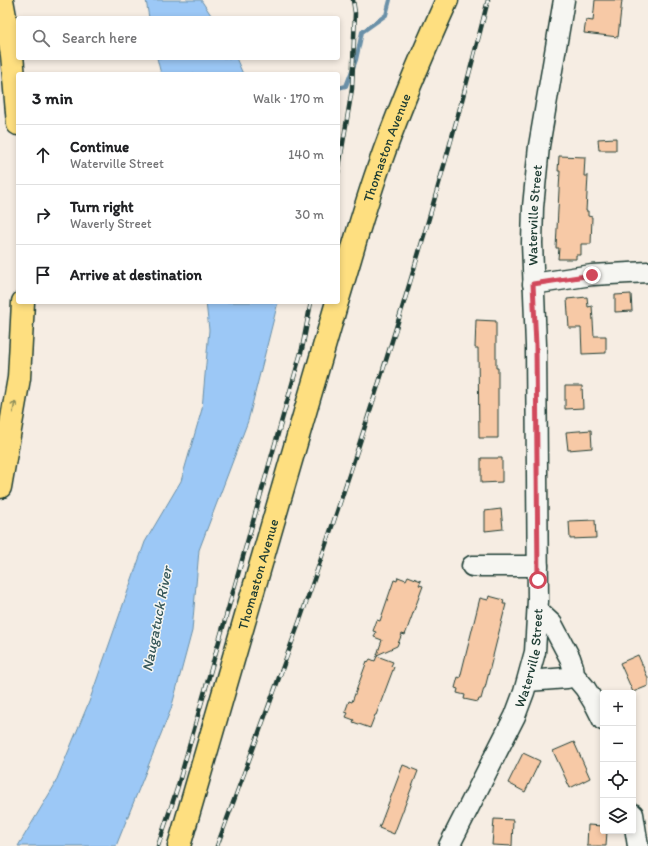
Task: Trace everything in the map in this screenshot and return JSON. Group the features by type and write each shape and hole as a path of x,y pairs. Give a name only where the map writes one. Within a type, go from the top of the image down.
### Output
{"main road":[{"path":"2,0 12,55 16,101"},
{"name":"Thomaston Avenue","path":"340,294 370,192 387,143 417,69 448,0"},
{"path":"0,487 19,378 23,304"},
{"name":"Thomaston Avenue","path":"179,846 337,304"}],"street":[{"name":"Waterville Street","path":"455,842 515,716 528,681 535,652 538,612 538,566 536,345 532,226 536,167 564,0"},
{"path":"533,284 592,275 648,272"},
{"path":"472,566 538,566"},
{"path":"538,612 552,624 570,658 574,675 585,688 600,714"},
{"path":"528,681 567,678 574,675"},
{"path":"636,833 638,846"}],"water":[{"path":"146,0 201,0 212,16 149,16"},
{"path":"158,60 237,60 242,72 160,72"},
{"name":"Naugatuck River","path":"206,304 277,304 248,421 199,550 192,631 171,709 116,846 18,846 54,786 89,702 145,542 181,481 202,409 209,330"}],"building":[{"path":"595,0 622,0 618,37 584,33 586,20 593,21"},
{"path":"616,138 616,150 599,150 598,139"},
{"path":"559,156 585,157 584,176 588,176 586,211 588,211 588,216 592,217 591,244 581,244 581,255 576,255 576,259 558,259 559,248 556,248 560,171 558,171"},
{"path":"631,294 632,311 615,312 615,295"},
{"path":"587,297 588,307 592,306 594,336 606,336 606,353 582,354 581,328 569,328 567,299"},
{"path":"476,320 496,321 498,438 479,438 478,348 475,348"},
{"path":"565,386 582,386 583,408 565,409"},
{"path":"591,430 592,448 568,450 566,432"},
{"path":"481,458 502,458 502,482 481,483"},
{"path":"501,509 503,529 485,531 485,511"},
{"path":"595,520 596,538 570,539 569,521"},
{"path":"408,576 421,581 419,585 423,586 405,635 402,634 397,646 377,655 382,640 374,637 376,632 373,631 377,620 380,621 394,580 397,581 398,577 406,580"},
{"path":"489,596 504,600 503,604 506,604 485,688 481,699 479,699 478,702 464,699 465,695 457,693 458,689 455,688 458,677 460,678 480,598 488,600"},
{"path":"638,655 648,678 648,686 636,691 632,690 620,663"},
{"path":"377,656 393,662 391,666 394,667 370,728 353,722 354,720 346,717 348,713 345,712 349,701 352,702 367,661 368,662 370,659 375,661"},
{"path":"574,742 590,778 570,788 553,751"},
{"path":"523,753 540,761 525,792 508,783"},
{"path":"403,765 418,771 394,834 379,828"},
{"path":"494,819 513,820 512,846 492,845"},
{"path":"588,825 600,826 600,834 607,834 606,846 587,846"}],"waterway":[{"path":"340,88 346,86 356,60 362,32 386,15 390,0"}],"railway":[{"path":"340,161 352,89 355,13 353,0"},
{"path":"217,846 300,620 377,389 447,156 488,0"},
{"path":"158,846 177,789 302,349 311,304"}],"route":[{"path":"538,580 536,494 536,345 533,284 592,275"}]}
